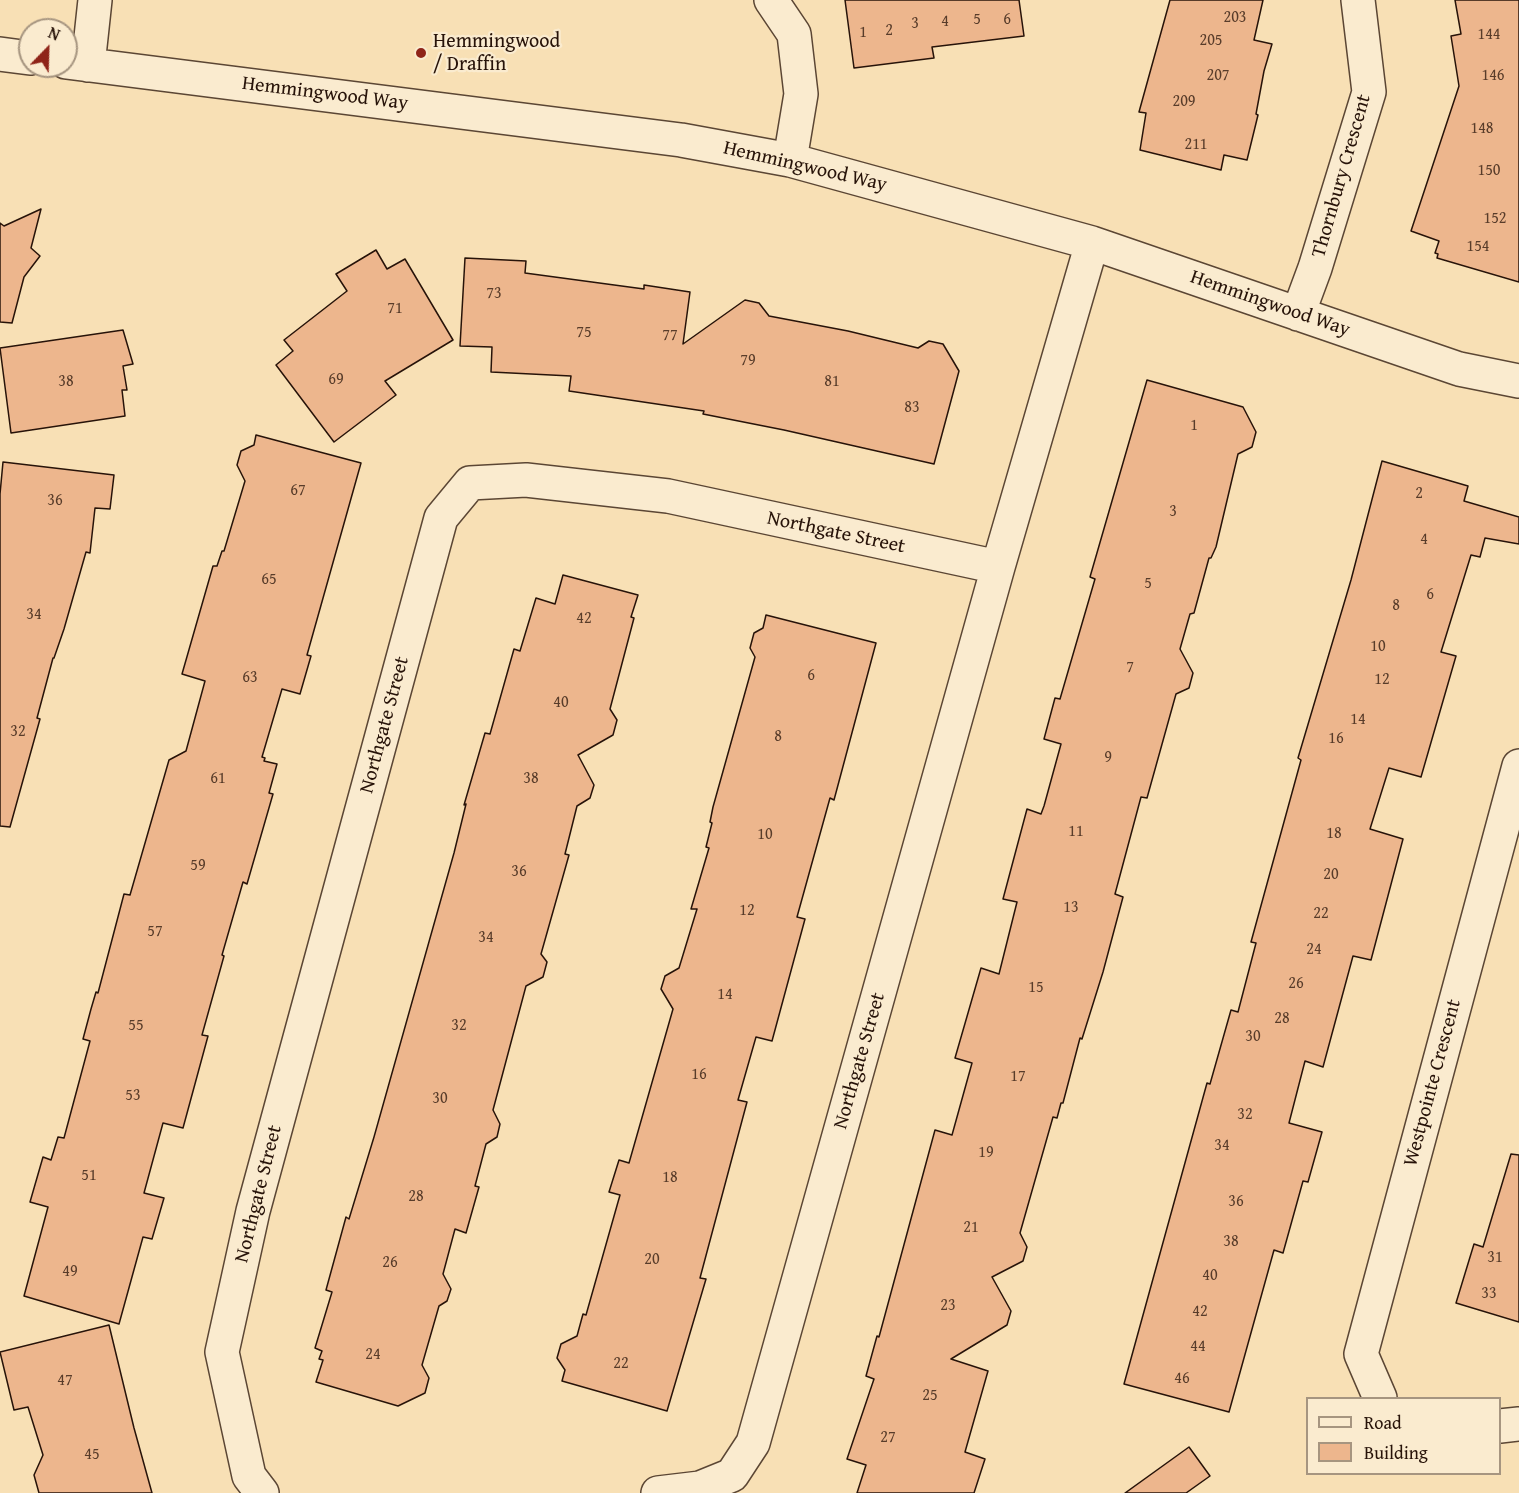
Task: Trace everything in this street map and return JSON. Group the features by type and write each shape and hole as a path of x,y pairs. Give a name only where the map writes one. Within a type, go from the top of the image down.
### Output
{"street":[{"path":"78,60 95,0"},
{"path":"771,0 794,34 799,74 801,94 790,160"},
{"name":"Thornbury Crescent","path":"1299,314 1369,92 1358,0"},
{"path":"0,54 18,56"},
{"name":"Hemmingwood Way","path":"78,63 681,140 790,160 1092,243 1459,369 1519,381"},
{"name":"Northgate Street","path":"658,1493 700,1488 732,1475 753,1443 998,567 1092,243"},
{"name":"Northgate Street","path":"262,1493 249,1476 222,1352 253,1211 441,518 470,483 526,480 668,496 998,567"},
{"name":"Westpointe Crescent","path":"1380,1397 1361,1354 1507,859 1519,766"},
{"path":"1501,1426 1519,1424"}],"building":[{"path":"845,0 1019,0 1024,36 932,47 934,58 854,68"},
{"path":"1170,0 1263,0 1254,40 1272,44 1264,71 1256,114 1258,115 1247,160 1224,155 1221,170 1140,150 1146,113 1139,112"},
{"path":"1455,0 1519,0 1519,282 1437,258 1438,254 1435,253 1439,241 1411,231 1459,86 1451,36 1461,34"},
{"path":"41,209 31,248 40,256 24,277 12,323 0,322 0,223 4,226"},
{"path":"376,250 387,269 405,259 453,340 385,381 396,395 334,442 276,365 293,351 284,340 347,291 336,274"},
{"path":"465,258 526,261 525,273 644,289 644,285 690,292 683,344 745,300 759,303 769,316 848,331 918,348 929,341 943,344 959,371 934,464 703,414 704,411 569,391 571,376 491,372 492,347 460,346"},
{"path":"123,330 133,364 123,366 127,390 122,390 125,416 11,433 0,348"},
{"path":"1147,380 1243,407 1256,432 1252,447 1238,454 1216,547 1209,558 1194,613 1190,614 1180,649 1193,673 1189,688 1176,694 1147,798 1141,797 1115,894 1123,897 1103,972 1082,1039 1080,1038 1063,1103 1061,1103 1057,1118 1053,1117 1020,1233 1027,1247 1023,1261 992,1277 1011,1311 1007,1325 951,1359 988,1371 965,1452 985,1459 974,1493 857,1493 866,1465 847,1459 874,1379 866,1376 877,1336 879,1337 935,1130 952,1135 972,1063 955,1058 981,968 999,974 1017,902 1003,899 1027,809 1041,814 1044,806 1061,744 1044,739 1055,698 1060,699 1095,579 1090,577"},
{"path":"256,435 361,463 307,655 311,656 300,694 282,689 262,757 265,758 264,761 277,764 269,793 273,794 247,884 243,882 222,955 224,956 202,1035 208,1036 183,1128 163,1123 144,1193 164,1198 152,1239 143,1237 119,1324 24,1296 48,1207 30,1202 43,1157 51,1160 58,1137 64,1138 90,1041 83,1039 91,1009 96,992 98,993 124,894 130,895 169,760 186,751 205,681 182,674 213,566 217,566 222,551 224,551 245,481 237,465 241,451 254,445"},
{"path":"1382,461 1468,486 1464,501 1519,517 1519,544 1485,538 1480,557 1471,555 1441,652 1456,656 1421,777 1389,768 1370,829 1403,839 1371,960 1353,956 1323,1067 1305,1061 1289,1123 1322,1132 1308,1182 1303,1181 1283,1253 1274,1250 1229,1412 1124,1384 1207,1083 1210,1084 1231,1010 1238,1012 1256,943 1251,942 1301,760 1298,758 1351,580"},
{"path":"3,462 114,475 110,509 95,508 90,553 86,552 64,629 53,658 37,718 40,719 10,827 0,826 0,494"},
{"path":"563,575 638,595 610,709 617,720 613,735 578,755 594,785 590,798 577,806 565,854 569,855 541,954 547,962 543,977 526,986 493,1110 500,1124 497,1137 486,1144 475,1186 479,1187 466,1233 455,1229 443,1274 451,1289 447,1301 439,1306 422,1365 429,1378 425,1393 398,1406 316,1382 323,1360 319,1359 322,1351 315,1348 332,1292 326,1290 346,1217 349,1219 374,1137 454,853 466,804 464,805 485,733 490,734 514,649 520,651 536,598 555,604"},
{"path":"766,615 876,643 834,800 830,798 797,917 805,919 772,1041 756,1037 738,1100 747,1102 700,1278 706,1279 667,1411 562,1381 565,1370 557,1358 561,1344 577,1336 583,1314 586,1315 620,1195 609,1192 619,1160 629,1163 673,1009 661,989 665,976 679,968 697,909 691,909 709,848 706,847 713,807 755,657 750,648 754,633 763,628"},
{"path":"1511,1154 1519,1155 1519,1322 1456,1303 1474,1244 1483,1247"},
{"path":"109,1325 152,1493 39,1493 34,1475 43,1455 28,1407 14,1410 0,1352"},
{"path":"1189,1447 1210,1476 1186,1493 1125,1493"}],"place":[{"name":"Hemmingwood / Draffin","path":"421,53"}]}
